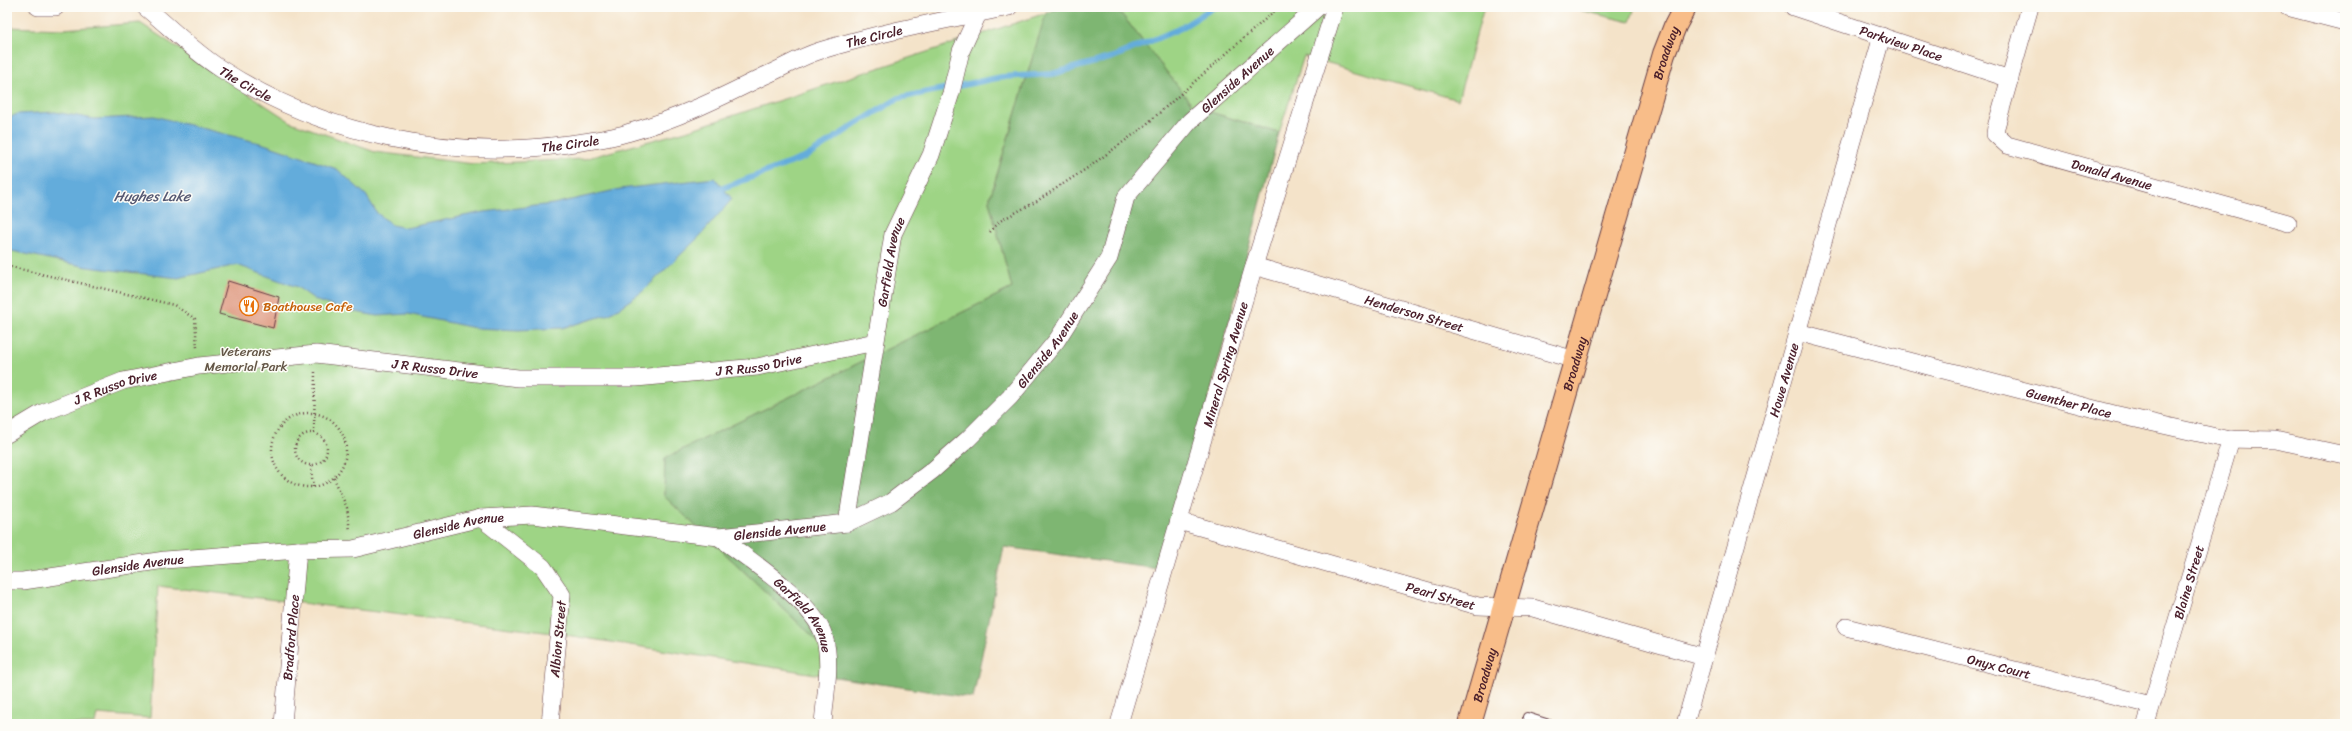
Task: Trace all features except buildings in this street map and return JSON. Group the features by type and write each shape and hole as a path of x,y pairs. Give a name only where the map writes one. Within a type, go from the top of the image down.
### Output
{"main road":[{"name":"Broadway","path":"1470,724 1664,54 1675,26 1686,7"}],"street":[{"path":"38,7 56,7"},
{"name":"The Circle","path":"145,7 219,68 256,90 316,116 357,131 403,141 450,148 494,150 536,148 626,134 699,108 793,61 819,51 902,30 1009,7"},
{"name":"Glenside Avenue","path":"7,581 23,581 166,560 298,550 353,549 481,518 532,515 719,537 847,523 892,502 933,470 968,439 1010,397 1057,340 1109,258 1126,197 1190,121 1318,7"},
{"name":"Mineral Spring Avenue","path":"1119,724 1254,266 1335,7"},
{"name":"Parkview Place","path":"1794,7 2010,79"},
{"name":"Donald Avenue","path":"2030,7 1996,127 1996,134 2007,145 2288,223"},
{"path":"2287,7 2345,22"},
{"name":"Garfield Avenue","path":"847,523 893,234 931,155 951,93 961,51 978,14"},
{"name":"Howe Avenue","path":"1685,724 1882,36"},
{"name":"Henderson Street","path":"1254,266 1575,360"},
{"name":"Guenther Place","path":"1797,332 2114,414 2231,439 2276,440 2345,455"},
{"name":"J R Russo Drive","path":"7,434 42,413 123,381 199,366 316,354 518,378 636,378 757,367 875,342"},
{"name":"Blaine Street","path":"2146,724 2231,439"},
{"name":"Albion Street","path":"481,518 543,567 562,595 550,724"},
{"name":"Pearl Street","path":"1179,521 1478,606 1533,608 1704,657"},
{"name":"Garfield Avenue","path":"719,537 797,598 814,618 824,636 827,654 823,724"},
{"name":"Bradford Place","path":"283,724 298,550"},
{"name":"Onyx Court","path":"1846,627 2151,706"}],"lane":[{"path":"1528,717 1549,724"}],"path":[{"path":"990,232 1000,221 1037,201 1083,171 1141,129 1279,7"},
{"path":"7,266 174,305 195,319 199,366"},
{"path":"314,433 316,354"},
{"path":"300,414 314,414 324,416 335,423 344,438 346,457 342,468 334,478 313,488 301,487 289,482 280,474 274,463 272,451 276,433 288,419 300,414"},
{"path":"308,433 314,433 323,438 327,448 325,458 321,462 311,466 306,465 298,459 295,448 299,438 308,433"},
{"path":"311,466 313,488"},
{"path":"334,478 347,508 353,549"}],"green space":[{"path":"1062,7 1116,7 1194,107 1279,133 1164,569 1004,547 973,698 822,675 824,647 664,496 665,458 1012,288 989,201 1046,13"},
{"path":"1116,7 1484,7 1458,100 1304,56 1279,133 1194,107"},
{"path":"1566,7 1635,7 1630,22"},
{"name":"Veterans Memorial Park","path":"1046,13 989,201 1012,288 665,458 664,496 824,647 822,675 553,633 158,586 150,718 97,714 95,724 7,724 7,27 63,29 140,23 291,122 375,152 474,164 584,159 686,131"}],"water":[{"name":"Hughes Lake","path":"55,112 94,119 154,116 264,144 337,169 366,195 377,213 392,225 406,228 483,212 553,204 620,189 715,178 732,199 700,236 642,292 610,314 562,328 518,330 475,328 408,314 377,316 345,310 317,301 297,287 237,265 178,278 87,267 7,250 7,119 17,114"}],"waterway":[{"path":"723,188 806,157 899,98 1002,77 1052,74 1113,57 1181,28 1214,7"}],"place":[{"name":"Boathouse Cafe","path":"249,306"}]}
